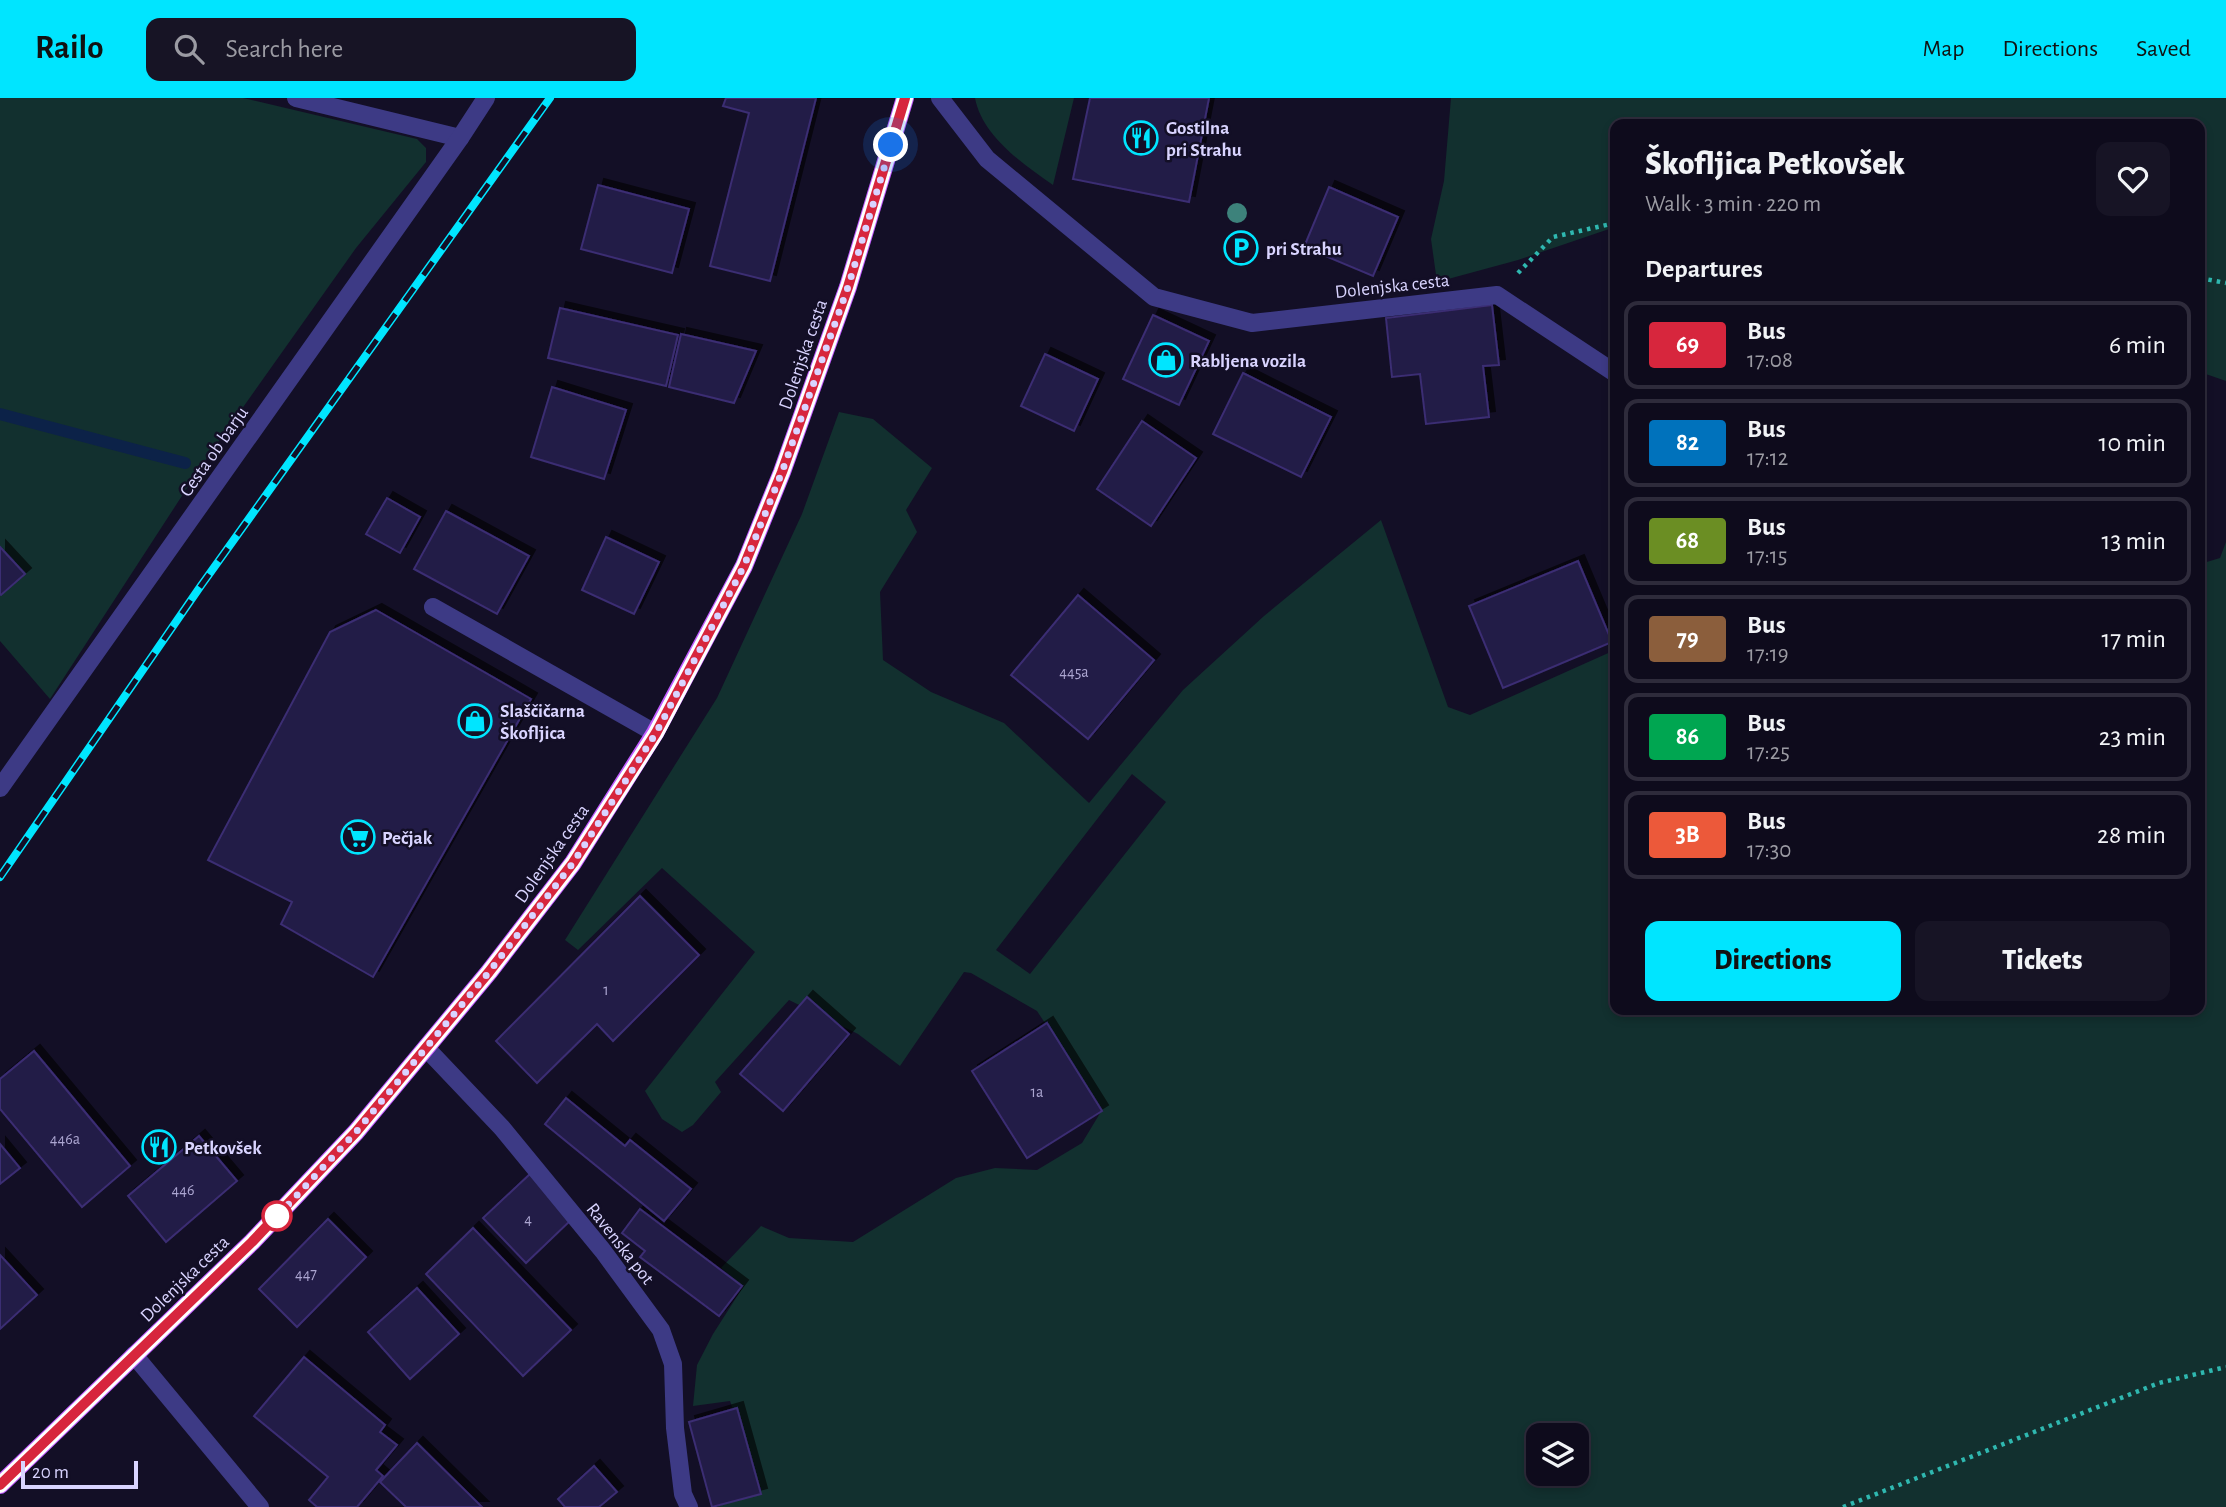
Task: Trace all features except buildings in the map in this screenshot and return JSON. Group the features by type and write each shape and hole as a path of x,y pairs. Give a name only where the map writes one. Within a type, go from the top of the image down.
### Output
{"main road":[{"name":"Dolenjska cesta","path":"0,1485 262,1232 356,1132 489,972 573,863 656,733 744,566 782,472 848,287 905,98"}],"street":[{"path":"296,98 460,138"},
{"name":"Cesta ob barju","path":"0,788 486,98"},
{"name":"Dolenjska cesta","path":"940,98 987,159 1154,297 1252,323 1497,295"},
{"path":"1497,295 1610,370"},
{"path":"433,607 656,733"},
{"name":"Ravenska pot","path":"426,1048 502,1128 603,1251 661,1329 673,1364 675,1428 683,1494 689,1507"},
{"path":"134,1355 260,1507"}],"path":[{"path":"1497,295 1553,237 1610,224"},
{"path":"2205,279 2226,283"},
{"path":"1843,1507 2159,1383 2226,1367"}],"green space":[{"path":"0,98 243,98 417,139 426,148 426,162 356,248 202,465 50,699 0,641"},
{"path":"975,98 1074,98 1053,185 1017,158 995,137 979,112"},
{"path":"1451,98 2226,98 2226,381 2205,374 2205,119 1610,119 1610,229 1518,260 1437,282 1431,239 1444,181"},
{"path":"839,412 873,419 932,468 906,510 917,532 880,592 883,660 931,692 1004,723 1089,803 1183,690 1264,616 1381,520 1448,707 1470,715 1610,652 1610,1015 2205,1015 2205,562 2220,558 2226,542 2226,1507 717,1507 761,1489 730,1401 693,1406 697,1365 743,1287 721,1268 761,1226 789,1238 853,1242 956,1178 995,1168 1037,1170 1082,1143 1102,1110 1037,1011 971,973 964,972 900,1066 858,1034 789,1000 715,1082 721,1092 693,1125 682,1132 662,1119 645,1091 755,952 662,868 578,950 565,940 717,698 802,514","holes":["1132,774 1166,802 1030,974 996,950"]}],"waterway":[{"path":"0,414 185,463"}],"railway":[{"path":"0,877 200,587 550,98"}],"bus line":[{"name":"69","path":"0,1485 252,1242 356,1132 489,972 573,863 656,733 744,566 782,472 848,287 905,98"}],"place":[{"name":"Gostilna pri Strahu","path":"1141,138"},
{"name":"pri Strahu","path":"1241,248"},
{"name":"Rabljena vozila","path":"1166,360"},
{"name":"Slaščičarna Škofljica","path":"475,721"},
{"name":"Pečjak","path":"358,837"},
{"name":"Petkovšek","path":"159,1147"}],"route":[{"path":"277,1216 270,1224 356,1132 489,972 573,863 656,733 744,566 782,472 848,287 891,145"}]}
